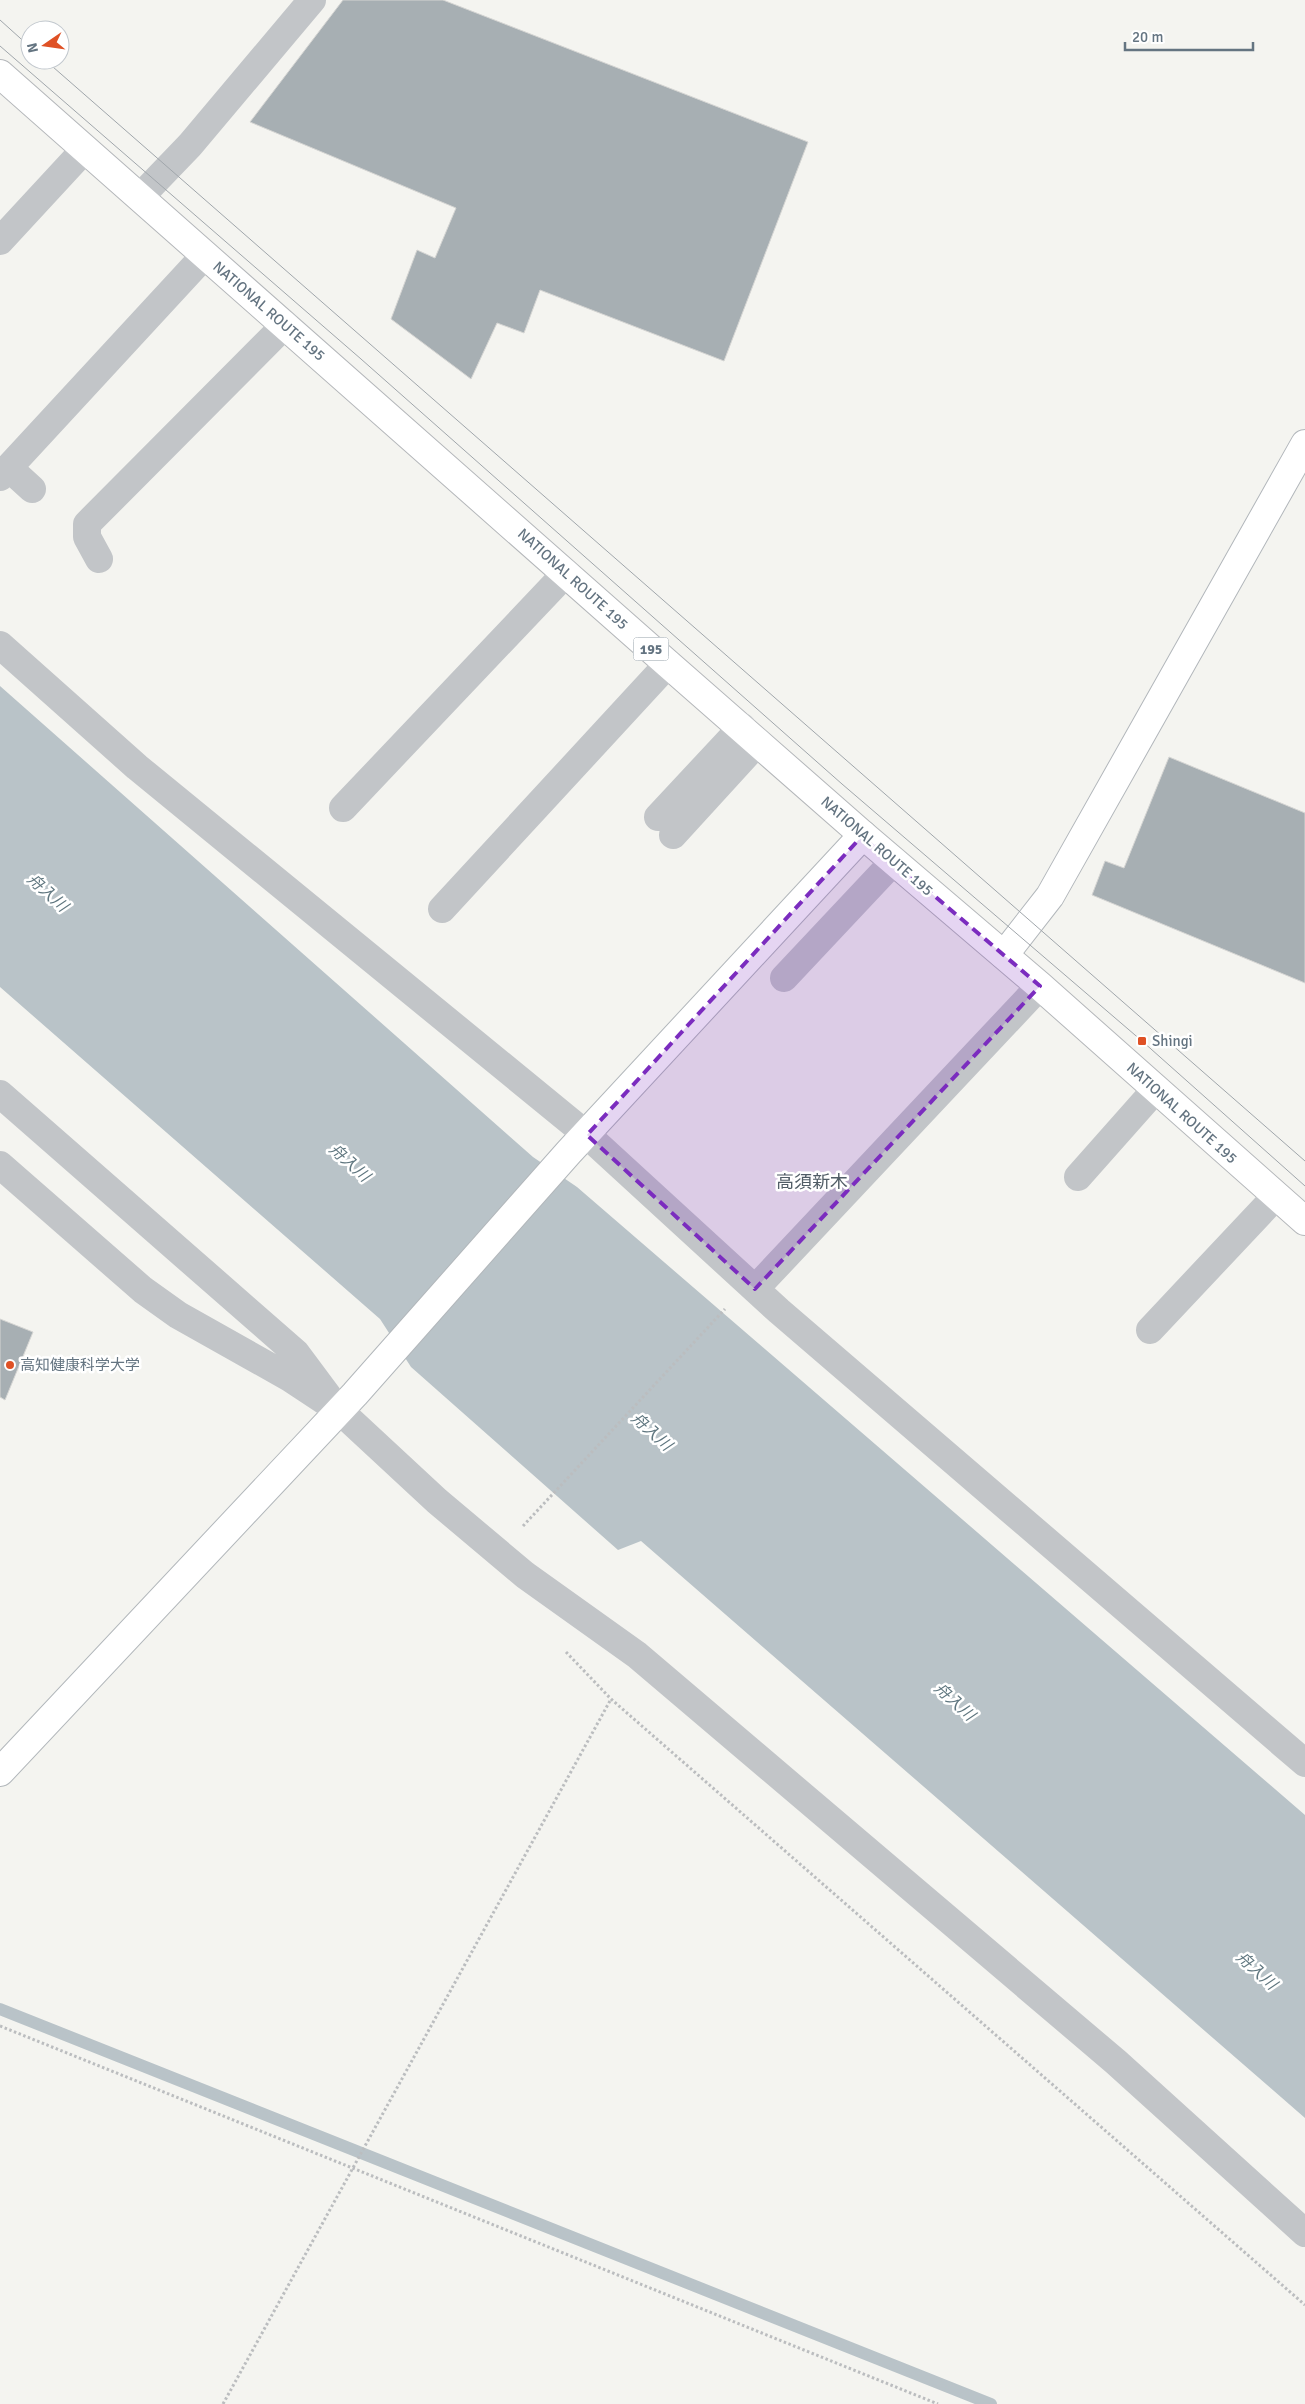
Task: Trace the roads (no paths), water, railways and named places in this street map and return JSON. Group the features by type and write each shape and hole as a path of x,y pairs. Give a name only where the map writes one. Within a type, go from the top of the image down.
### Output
{"main road":[{"name":"NATIONAL ROUTE 195","path":"0,74 668,664 1040,986 1305,1221"},
{"path":"1004,955 1050,896 1305,444"},
{"path":"0,1772 348,1402 578,1144 864,835"}],"street":[{"path":"140,198 190,145 312,0"},
{"path":"0,241 85,149"},
{"path":"32,488 4,472 205,254"},
{"path":"99,559 87,538 87,524 285,325"},
{"path":"343,808 566,573"},
{"path":"0,645 137,767 578,1144 755,1289 1305,1763"},
{"path":"442,909 668,664"},
{"path":"665,826 750,735"},
{"path":"784,978 894,861"},
{"path":"755,1289 1040,986"},
{"path":"1078,1177 1156,1089"},
{"path":"0,1094 296,1353 348,1402 437,1501 526,1575 637,1655 1108,2056 1305,2233"},
{"path":"0,1166 143,1290 178,1315 290,1378 348,1402"},
{"path":"1150,1330 1276,1196"}],"water":[{"name":"舟入川","path":"0,686 533,1157 577,1187 1305,1815 1305,2118 641,1541 618,1550 411,1367 380,1319 0,987"}],"waterway":[{"path":"0,2009 991,2404"}],"tram line":[{"path":"0,20 20,38"},
{"path":"0,46 361,359 842,784 1142,1041 1305,1186"},
{"path":"56,70 1305,1161"}],"place":[{"name":"Shingi","path":"1142,1041"},
{"name":"高知健康科学大学","path":"10,1365"}],"district":[{"name":"高須新木","path":"812,1182"}]}
